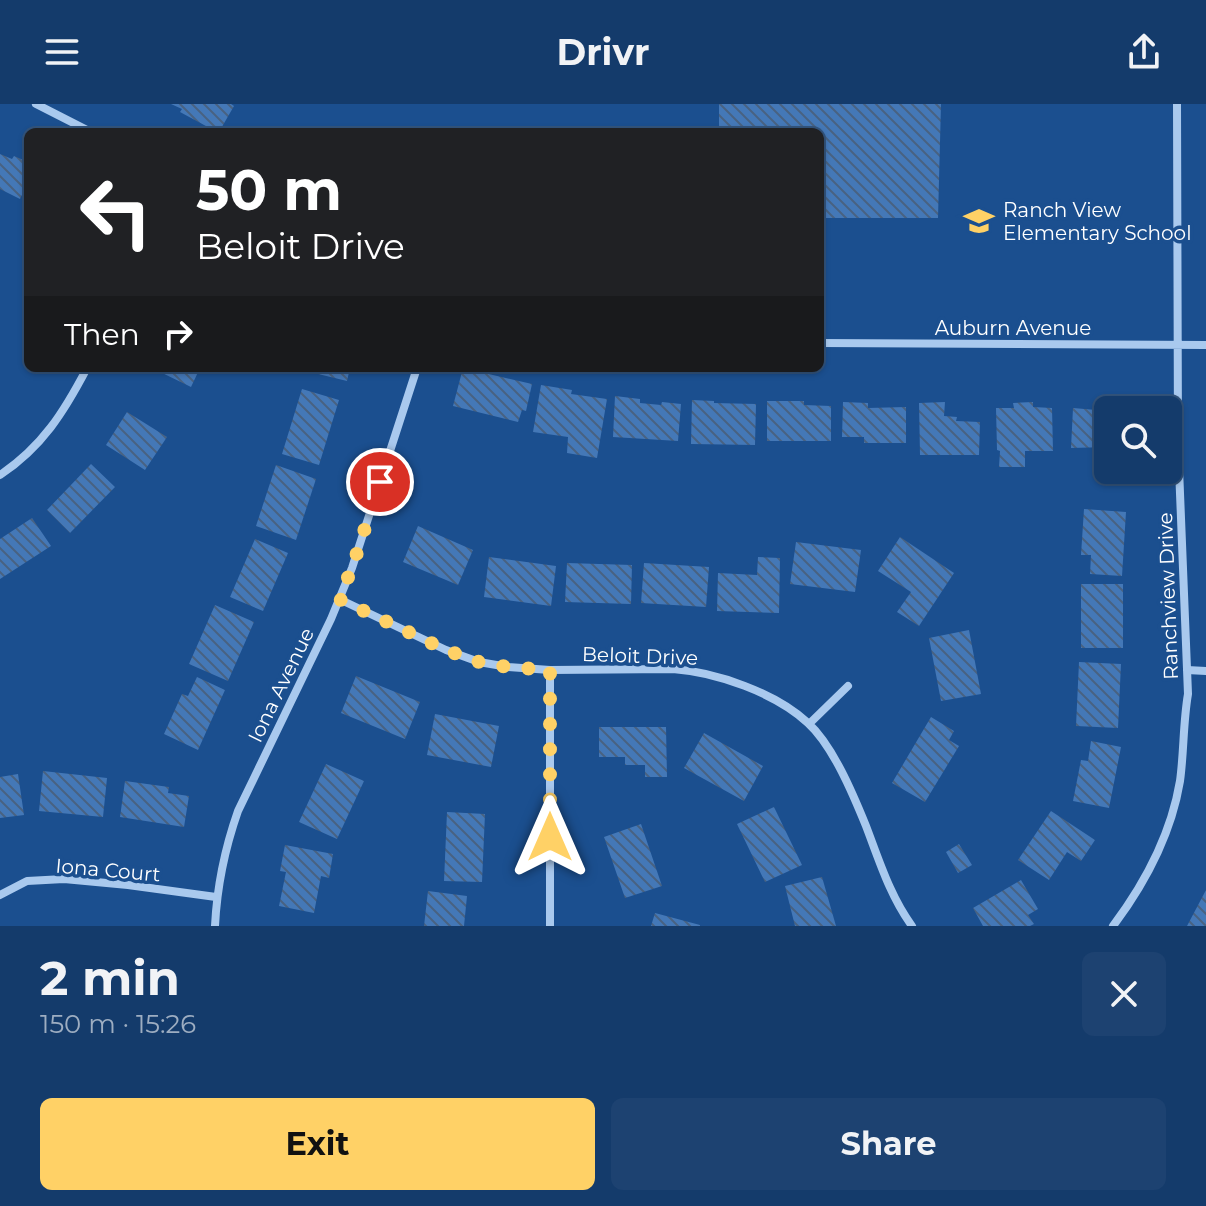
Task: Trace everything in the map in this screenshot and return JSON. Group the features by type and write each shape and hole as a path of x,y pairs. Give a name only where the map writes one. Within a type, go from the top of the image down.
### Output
{"street":[{"path":"36,104 83,128"},
{"name":"Ranchview Drive","path":"1113,926 1152,867 1162,844 1180,778 1188,694 1178,443 1177,104"},
{"name":"Auburn Avenue","path":"824,343 1206,345"},
{"path":"0,475 27,454 57,422 85,372"},
{"name":"Iona Avenue","path":"215,926 216,897 238,811 352,568 416,372"},
{"name":"Beloit Drive","path":"339,599 446,650 479,662 550,670 673,669 699,672 730,680 765,696 809,724 836,761 892,895 912,926"},
{"path":"550,670 550,926"},
{"path":"1187,670 1206,671"},
{"path":"809,724 848,686"},
{"name":"Iona Court","path":"0,895 27,881 64,879 216,897"}],"building":[{"path":"171,104 234,106 221,128 210,128 180,112 182,109"},
{"path":"719,104 941,104 938,218 824,218 824,128 719,128"},
{"path":"0,154 24,160 24,190 20,199 0,189"},
{"path":"160,372 198,372 191,387"},
{"path":"310,372 349,372 347,381"},
{"path":"462,372 480,372 532,384 526,411 522,410 518,422 453,406"},
{"path":"541,385 572,390 571,394 607,399 597,458 567,453 568,437 533,432"},
{"path":"302,389 339,400 319,465 282,454"},
{"path":"615,396 640,399 640,403 681,404 678,441 613,437"},
{"path":"692,400 756,404 755,445 691,444"},
{"path":"767,401 804,401 804,405 831,406 831,441 767,441"},
{"path":"843,402 868,403 868,408 906,407 906,443 864,443 864,437 842,437"},
{"path":"945,402 944,416 957,417 956,421 980,422 979,455 920,455 919,403"},
{"path":"1033,402 1033,407 1052,408 1053,451 1025,451 1025,467 999,467 996,408 1014,408 1013,403"},
{"path":"1073,408 1094,410 1094,447 1071,448"},
{"path":"127,412 167,437 145,470 106,445"},
{"path":"91,464 115,487 70,533 47,510"},
{"path":"276,465 316,479 296,540 256,526"},
{"path":"1084,509 1126,512 1122,576 1090,574 1091,555 1081,555"},
{"path":"32,518 51,546 0,579 0,539"},
{"path":"418,526 473,550 458,585 403,562"},
{"path":"900,537 954,573 919,626 897,612 911,592 878,571"},
{"path":"255,539 288,553 263,611 230,597"},
{"path":"796,542 861,550 855,592 790,584"},
{"path":"489,557 556,566 551,606 484,597"},
{"path":"758,557 780,558 779,613 717,611 718,573 757,575"},
{"path":"567,563 632,565 631,604 565,602"},
{"path":"644,563 709,567 706,607 641,603"},
{"path":"1081,584 1123,584 1123,648 1081,648"},
{"path":"215,605 254,622 228,681 189,664"},
{"path":"969,630 981,694 941,701 929,638"},
{"path":"1079,662 1121,664 1118,728 1076,726"},
{"path":"356,676 420,702 405,739 341,713"},
{"path":"197,677 225,690 198,750 164,734 182,694 188,696"},
{"path":"435,714 499,726 491,767 427,755"},
{"path":"931,717 954,731 949,740 959,746 925,802 892,783"},
{"path":"599,727 666,727 667,777 645,777 645,765 625,765 625,757 599,757"},
{"path":"704,733 763,766 744,801 684,768"},
{"path":"1091,741 1121,747 1109,808 1073,801 1081,760 1088,761"},
{"path":"326,764 364,781 337,839 299,822"},
{"path":"43,771 107,778 103,817 39,811"},
{"path":"18,774 24,815 0,818 0,777"},
{"path":"125,781 169,787 168,793 189,796 184,827 120,817"},
{"path":"774,807 802,865 765,882 737,824"},
{"path":"1051,811 1095,840 1081,861 1067,852 1049,880 1018,860"},
{"path":"447,812 485,814 482,882 444,881"},
{"path":"641,824 662,886 625,898 604,837"},
{"path":"959,844 972,865 958,873 946,852"},
{"path":"285,845 333,854 329,878 321,876 314,913 279,906 286,872 280,871"},
{"path":"822,877 836,926 795,926 785,886"},
{"path":"1021,880 1038,909 1028,915 1034,924 983,926 973,908"},
{"path":"1206,890 1206,926 1187,926"},
{"path":"428,891 467,896 464,926 424,926"},
{"path":"655,913 700,925 700,926 651,926"}],"place":[{"name":"Ranch View Elementary School","path":"979,221"}],"route":[{"path":"380,482 339,599 446,650 479,662 550,670 550,837"}]}
